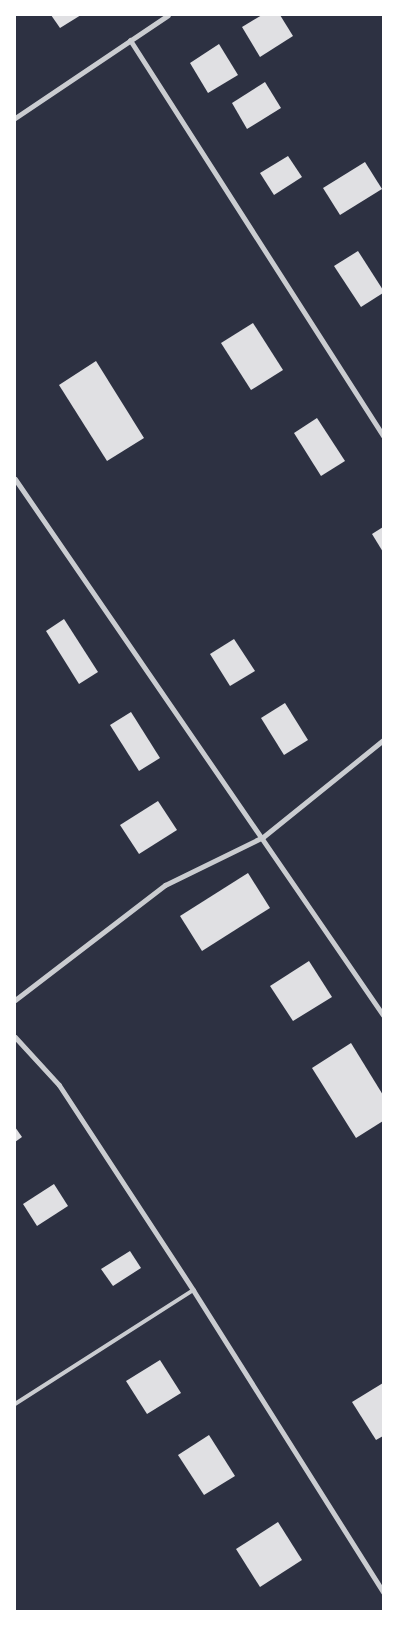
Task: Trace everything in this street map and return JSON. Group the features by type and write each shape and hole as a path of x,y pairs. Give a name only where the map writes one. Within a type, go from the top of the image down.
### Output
{"street":[{"path":"15,118 168,15"},
{"path":"130,40 383,436"},
{"path":"15,479 263,837 383,1015"},
{"path":"15,1000 165,884 263,837 383,740"},
{"path":"15,1037 59,1085 193,1290 383,1592"}],"lane":[{"path":"15,1404 193,1290"}],"building":[{"path":"51,15 81,15 60,28"},
{"path":"262,15 280,15 293,36 260,57 242,27"},
{"path":"219,44 238,75 208,93 190,63"},
{"path":"265,82 281,108 247,129 232,103"},
{"path":"288,156 302,177 274,195 260,173"},
{"path":"365,162 382,189 340,215 323,188"},
{"path":"358,251 383,290 383,293 361,307 334,266"},
{"path":"253,323 283,370 251,390 221,343"},
{"path":"96,361 144,438 107,461 59,385"},
{"path":"317,418 345,461 321,476 294,433"},
{"path":"383,527 383,552 372,534"},
{"path":"64,619 98,672 79,684 46,631"},
{"path":"234,639 255,671 230,686 210,654"},
{"path":"285,703 308,740 284,755 261,718"},
{"path":"131,712 160,758 139,771 110,725"},
{"path":"158,801 177,830 139,854 120,825"},
{"path":"248,873 270,908 202,951 180,916"},
{"path":"309,961 332,997 293,1021 270,986"},
{"path":"351,1043 383,1095 383,1121 356,1138 312,1068"},
{"path":"15,1127 22,1137 15,1142"},
{"path":"54,1184 68,1206 37,1226 23,1204"},
{"path":"130,1251 141,1268 113,1286 101,1269"},
{"path":"160,1360 181,1393 147,1414 126,1381"},
{"path":"383,1383 383,1436 376,1440 352,1402"},
{"path":"209,1435 235,1476 204,1495 178,1455"},
{"path":"278,1522 302,1560 260,1587 236,1549"}]}
